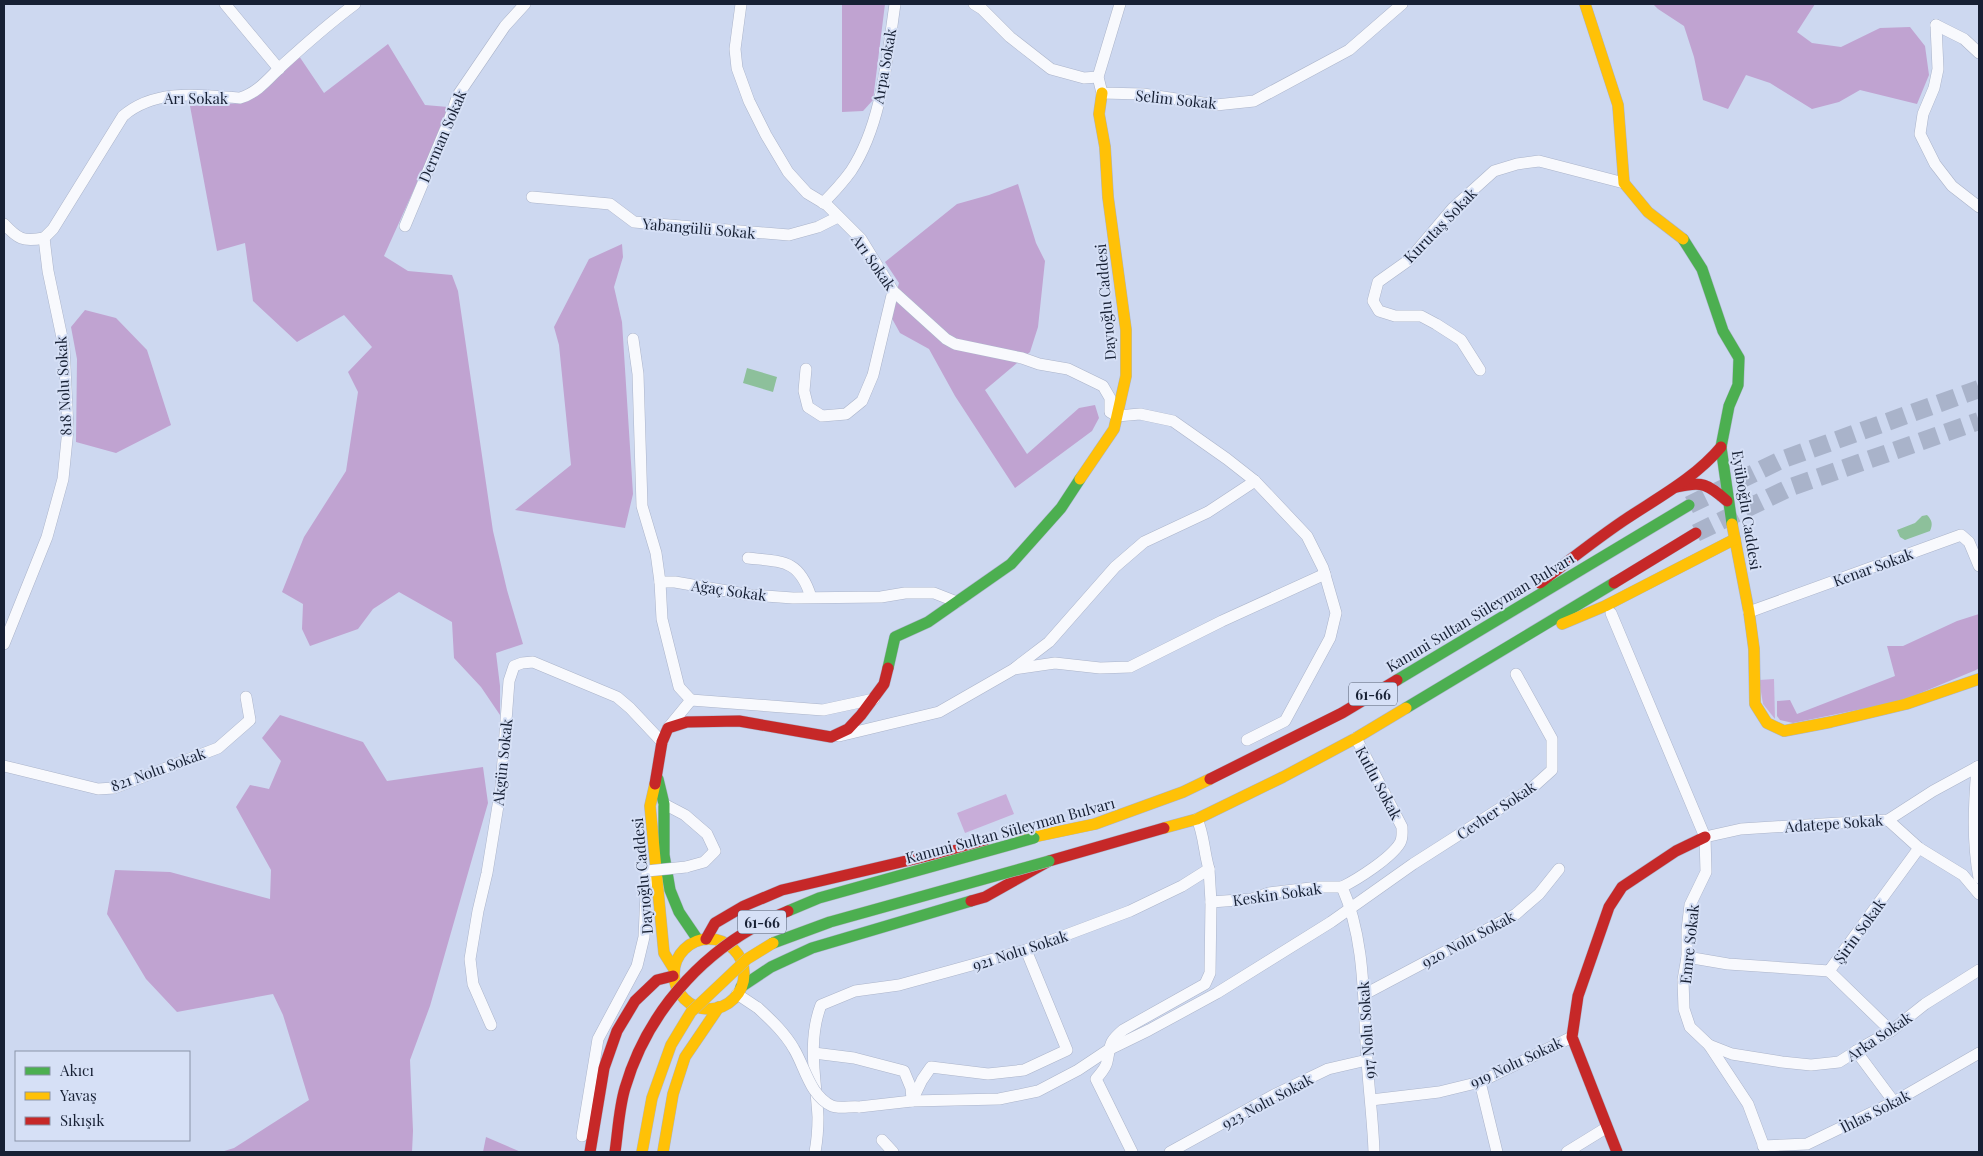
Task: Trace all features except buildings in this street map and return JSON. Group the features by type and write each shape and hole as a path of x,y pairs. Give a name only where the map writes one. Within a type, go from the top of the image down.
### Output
{"main road":[{"path":"1585,4 1618,105 1624,183"},
{"name":"Dayıoğlu Caddesi","path":"831,737 848,729 874,699 884,684 895,637 928,622 1011,564 1061,508 1114,429 1126,376 1126,330 1108,198 1105,147 1100,114 1102,92"},
{"name":"Eyüboğlu Caddesi","path":"1624,183 1648,212 1685,241 1702,269 1723,331 1739,358 1738,386 1729,406 1721,447 1727,501 1750,612 1754,649 1756,704 1767,723 1784,730 1831,722 1906,704 1979,679"},
{"name":"61-66","path":"1489,624 1569,560 1713,457 1721,447"},
{"name":"61-66","path":"1672,488 1697,482 1711,486 1727,501"},
{"name":"Kanuni Sultan Süleyman Bulvarı","path":"615,1152 625,1088 646,1035 671,996 703,964 731,940 765,920 819,898 1034,838 1095,824 1183,792 1342,713 1689,504"},
{"name":"61-66","path":"642,1152 652,1098 671,1045 691,1012 747,959 779,940 830,922 1197,819 1283,777 1356,738 1696,533"},
{"name":"61-66","path":"1502,650 1605,606 1735,539"},
{"path":"668,728 687,722 739,721 831,737"},
{"name":"Dayıoğlu Caddesi","path":"668,728 662,742 657,778 650,806 664,953 674,972"},
{"name":"Dayıoğlu Caddesi","path":"657,778 664,804 664,855 670,890 679,912 702,940"},
{"path":"1617,1152 1606,1128 1572,1036 1578,996 1609,907 1622,887 1676,851 1705,837"},
{"name":"61-66","path":"674,972 676,961 685,948 702,940 715,923 744,906 782,890 940,853 1034,838"},
{"name":"61-66","path":"663,1152 673,1094 685,1057 719,1007 732,1000 739,990 771,967 812,948 984,897 1049,861"},
{"name":"61-66","path":"702,940 722,941 739,956 744,971 739,990"},
{"path":"590,1152 604,1068 617,1031 635,1001 657,980 674,972 678,991 689,1003 703,1008 719,1007"}],"street":[{"path":"225,4 279,69"},
{"name":"Arı Sokak","path":"44,238 53,229 123,116 133,107 148,100 166,96 240,98 250,95 266,83 279,69 354,4"},
{"name":"Derman Sokak","path":"405,226 458,95 505,26 525,4"},
{"name":"Arı Sokak","path":"741,4 735,49 737,68 749,101 766,135 788,172 808,192 838,216 860,239 893,291 946,339 955,344 1022,358 1039,364 1068,368 1103,386 1110,398 1110,412 1117,416"},
{"name":"Arpa Sokak","path":"823,203 851,170 865,144 883,88 894,4"},
{"path":"974,4 982,9 1010,37 1051,70 1084,78 1098,77"},
{"path":"1102,92 1098,77 1120,4"},
{"name":"Selim Sokak","path":"1102,92 1143,94 1216,105 1254,101 1349,50 1402,4"},
{"path":"1979,53 1964,39 1936,25 1938,69 1920,134 1935,164 1952,186 1979,207"},
{"name":"Kurutaş Sokak","path":"1480,370 1461,340 1436,324 1421,316 1395,316 1379,311 1373,300 1378,282 1409,260 1453,208 1494,171 1517,164 1539,161 1624,183"},
{"name":"Yabangülü Sokak","path":"532,196 610,204 634,222 789,235 818,227 838,216"},
{"path":"4,224 16,236 34,240 44,238"},
{"name":"818 Nolu Sokak","path":"4,644 47,537 63,479 68,429 64,347 48,270 44,238"},
{"path":"806,369 804,391 808,407 822,416 846,414 862,401 873,375 893,291"},
{"path":"633,339 638,374 642,506 656,553 662,619 679,687 691,700 823,710 874,699"},
{"path":"1117,416 1140,414 1173,421 1255,481 1307,536 1325,574 1336,613 1330,638 1285,721 1247,740"},
{"path":"831,737 848,735 893,722 939,712 1014,669 1049,642 1115,567 1144,542 1208,512 1255,481"},
{"name":"Kenar Sokak","path":"1750,612 1962,535 1968,542 1979,566"},
{"path":"748,558 784,562 797,569 807,584 811,597"},
{"path":"1014,669 1055,663 1100,668 1130,668 1222,621 1325,574"},
{"name":"Ağaç Sokak","path":"660,582 675,582 750,595 881,597 905,593 934,593 957,602"},
{"name":"Emre Sokak","path":"1612,613 1705,837 1706,872 1690,904 1684,980 1684,1009 1690,1027 1709,1045 1748,1104 1764,1149"},
{"name":"Akgün Sokak","path":"491,1026 473,984 470,959 478,911 488,873 501,787 509,681 514,666 532,662 617,697 662,742"},
{"name":"Cevher Sokak","path":"1108,1050 1217,993 1352,908 1413,864 1532,788 1552,770 1552,739 1516,674"},
{"name":"821 Nolu Sokak","path":"4,766 98,789 114,788 218,748 250,720 246,697"},
{"path":"668,728 691,700"},
{"name":"Kutlu Sokak","path":"1342,887 1365,875 1398,845 1402,837 1402,827 1356,738"},
{"path":"1978,766 1973,809 1975,857 1979,878"},
{"name":"Adatepe Sokak","path":"1705,837 1741,829 1888,820 1933,791 1978,766"},
{"path":"582,1136 598,1039 637,966 644,937 648,871 686,867 704,862 715,851 707,834 685,815 664,804"},
{"path":"1132,1152 1096,1079 1107,1064 1108,1050 1113,1039 1123,1030 1205,984 1210,973 1211,902 1202,828 1197,819"},
{"path":"1888,820 1919,848 1963,874 1979,894"},
{"name":"Şirin Sokak","path":"1687,957 1728,964 1830,971 1919,848"},
{"name":"921 Nolu Sokak","path":"814,1053 816,1019 821,1005 855,991 899,985 1026,950 1130,911 1182,886 1208,869"},
{"name":"920 Nolu Sokak","path":"1365,994 1516,914 1539,894 1559,869"},
{"name":"Keskin Sokak","path":"1211,902 1252,899 1268,893 1319,886 1342,887"},
{"path":"1342,887 1352,908"},
{"name":"917 Nolu Sokak","path":"1352,908 1365,994 1367,1060 1372,1100 1374,1152"},
{"path":"912,1101 922,1080 931,1067 988,1074 1024,1070 1067,1050 1026,950"},
{"name":"Arka Sokak","path":"1709,1045 1732,1054 1811,1065 1839,1062 1891,1031 1925,1004 1979,970"},
{"path":"1830,971 1891,1031"},
{"path":"739,990 780,1029 794,1048 819,1096 833,1106 859,1107 912,1101 999,1099 1038,1091 1078,1070 1108,1050"},
{"name":"919 Nolu Sokak","path":"1372,1100 1439,1092 1480,1082 1572,1036"},
{"path":"1856,1051 1894,1102"},
{"path":"815,1152 818,1118 813,1072 814,1053 854,1058 904,1071 911,1088 912,1101"},
{"name":"İhlas Sokak","path":"1764,1149 1807,1144 1894,1102 1979,1053"},
{"name":"923 Nolu Sokak","path":"1170,1152 1186,1149 1272,1096 1328,1069 1367,1060"},
{"path":"1480,1082 1497,1152"},
{"path":"1567,1152 1606,1128"},
{"path":"882,1140 893,1152"}],"shaded area":[{"path":"842,4 885,4 873,100 863,111 842,112"},
{"path":"1653,4 1815,4 1797,32 1812,43 1841,47 1880,28 1910,27 1925,46 1929,75 1917,104 1860,90 1839,102 1812,109 1770,83 1746,75 1728,109 1703,100 1694,57 1684,26"},
{"path":"388,44 425,105 448,107 429,156 384,256 408,271 452,275 458,291 493,531 507,590 523,644 496,653 500,686 500,715 481,687 454,658 452,622 399,592 373,609 358,629 310,646 302,629 303,604 282,592 304,537 346,471 358,392 348,372 372,347 344,315 297,342 253,301 245,243 217,251 190,106 243,103 299,56 324,93"},
{"path":"1018,184 1036,243 1045,261 1038,327 1030,352 985,390 1027,454 1079,408 1095,405 1099,418 1092,431 1015,488 955,396 929,349 900,333 890,315 899,283 885,262 957,204"},
{"path":"622,244 623,257 614,287 622,322 633,494 625,528 515,510 571,465 559,345 554,327 589,259"},
{"path":"85,310 116,318 147,350 171,425 116,453 76,442 77,359 71,327"},
{"path":"747,368 777,377 773,392 743,383"},
{"path":"1927,515 1932,522 1930,531 1905,540 1900,537 1897,530 1915,523 1922,516"},
{"path":"1979,614 1979,668 1976,670 1901,701 1793,723 1780,720 1777,716 1777,701 1790,700 1797,714 1895,676 1887,646 1903,646 1957,621"},
{"path":"1774,679 1775,719 1763,704 1759,680"},
{"path":"280,715 363,742 387,781 483,767 488,803 430,1006 410,1060 412,1152 221,1152 234,1148 309,1100 283,1015 273,994 177,1012 146,979 107,914 115,870 170,872 270,899 271,870 236,807 250,785 269,789 281,761 262,738"},
{"path":"1006,794 1014,814 965,833 957,813"},
{"path":"486,1137 521,1152 483,1152"}],"tunnel":[{"path":"1689,505 1781,460 1979,389"},
{"path":"1696,533 1791,487 1979,421"}],"traffic: fast":[{"path":"1683,239 1702,269 1723,331 1739,358 1738,385 1729,406 1721,447 1732,524"},
{"path":"888,668 895,637 928,622 1011,564 1061,508 1080,479"},
{"path":"1397,680 1689,505"},
{"path":"1406,708 1614,583"},
{"path":"658,779 664,804 664,855 670,890 679,912 698,940"},
{"path":"788,911 819,898 1034,838"},
{"path":"773,943 830,922 1049,861"},
{"path":"741,987 771,967 812,948 971,901"}],"traffic: slow":[{"path":"1585,4 1618,105 1624,183 1648,212 1683,239"},
{"path":"1080,479 1114,429 1126,376 1126,330 1108,197 1105,147 1099,114 1102,93"},
{"path":"1732,524 1754,649 1755,704 1767,723 1784,731 1831,722 1906,704 1979,679"},
{"path":"1562,624 1605,606 1735,539"},
{"path":"1164,828 1197,819 1283,777 1356,738 1406,708"},
{"path":"1019,840 1095,824 1183,792 1210,779"},
{"path":"655,784 650,806 664,953 674,969"},
{"path":"709,939 722,942 734,949 741,961 744,974 741,987 734,999 722,1006 709,1009 696,1006 684,999 677,987 674,974 677,961 684,949 696,942 709,939"},
{"path":"642,1152 652,1098 671,1045 691,1012 747,959 773,943"},
{"path":"663,1152 673,1094 685,1057 719,1007"}],"traffic: jam":[{"path":"1540,583 1613,528 1699,469 1721,447"},
{"path":"1677,487 1693,484 1704,485 1727,501"},
{"path":"1614,583 1696,533"},
{"path":"655,784 662,742 668,728 687,722 739,721 831,737 848,729 861,715 884,684 888,668"},
{"path":"1210,779 1342,713 1397,680"},
{"path":"971,901 985,897 1049,861 1164,828"},
{"path":"1617,1152 1572,1037 1578,996 1609,907 1622,887 1676,851 1705,837"},
{"path":"706,939 715,923 744,906 782,890 940,853 983,846"},
{"path":"615,1152 625,1088 636,1058 650,1030 667,1004 687,980 733,940 760,924 788,911"},
{"path":"590,1152 604,1068 617,1031 635,1001 657,980 673,976"}]}
